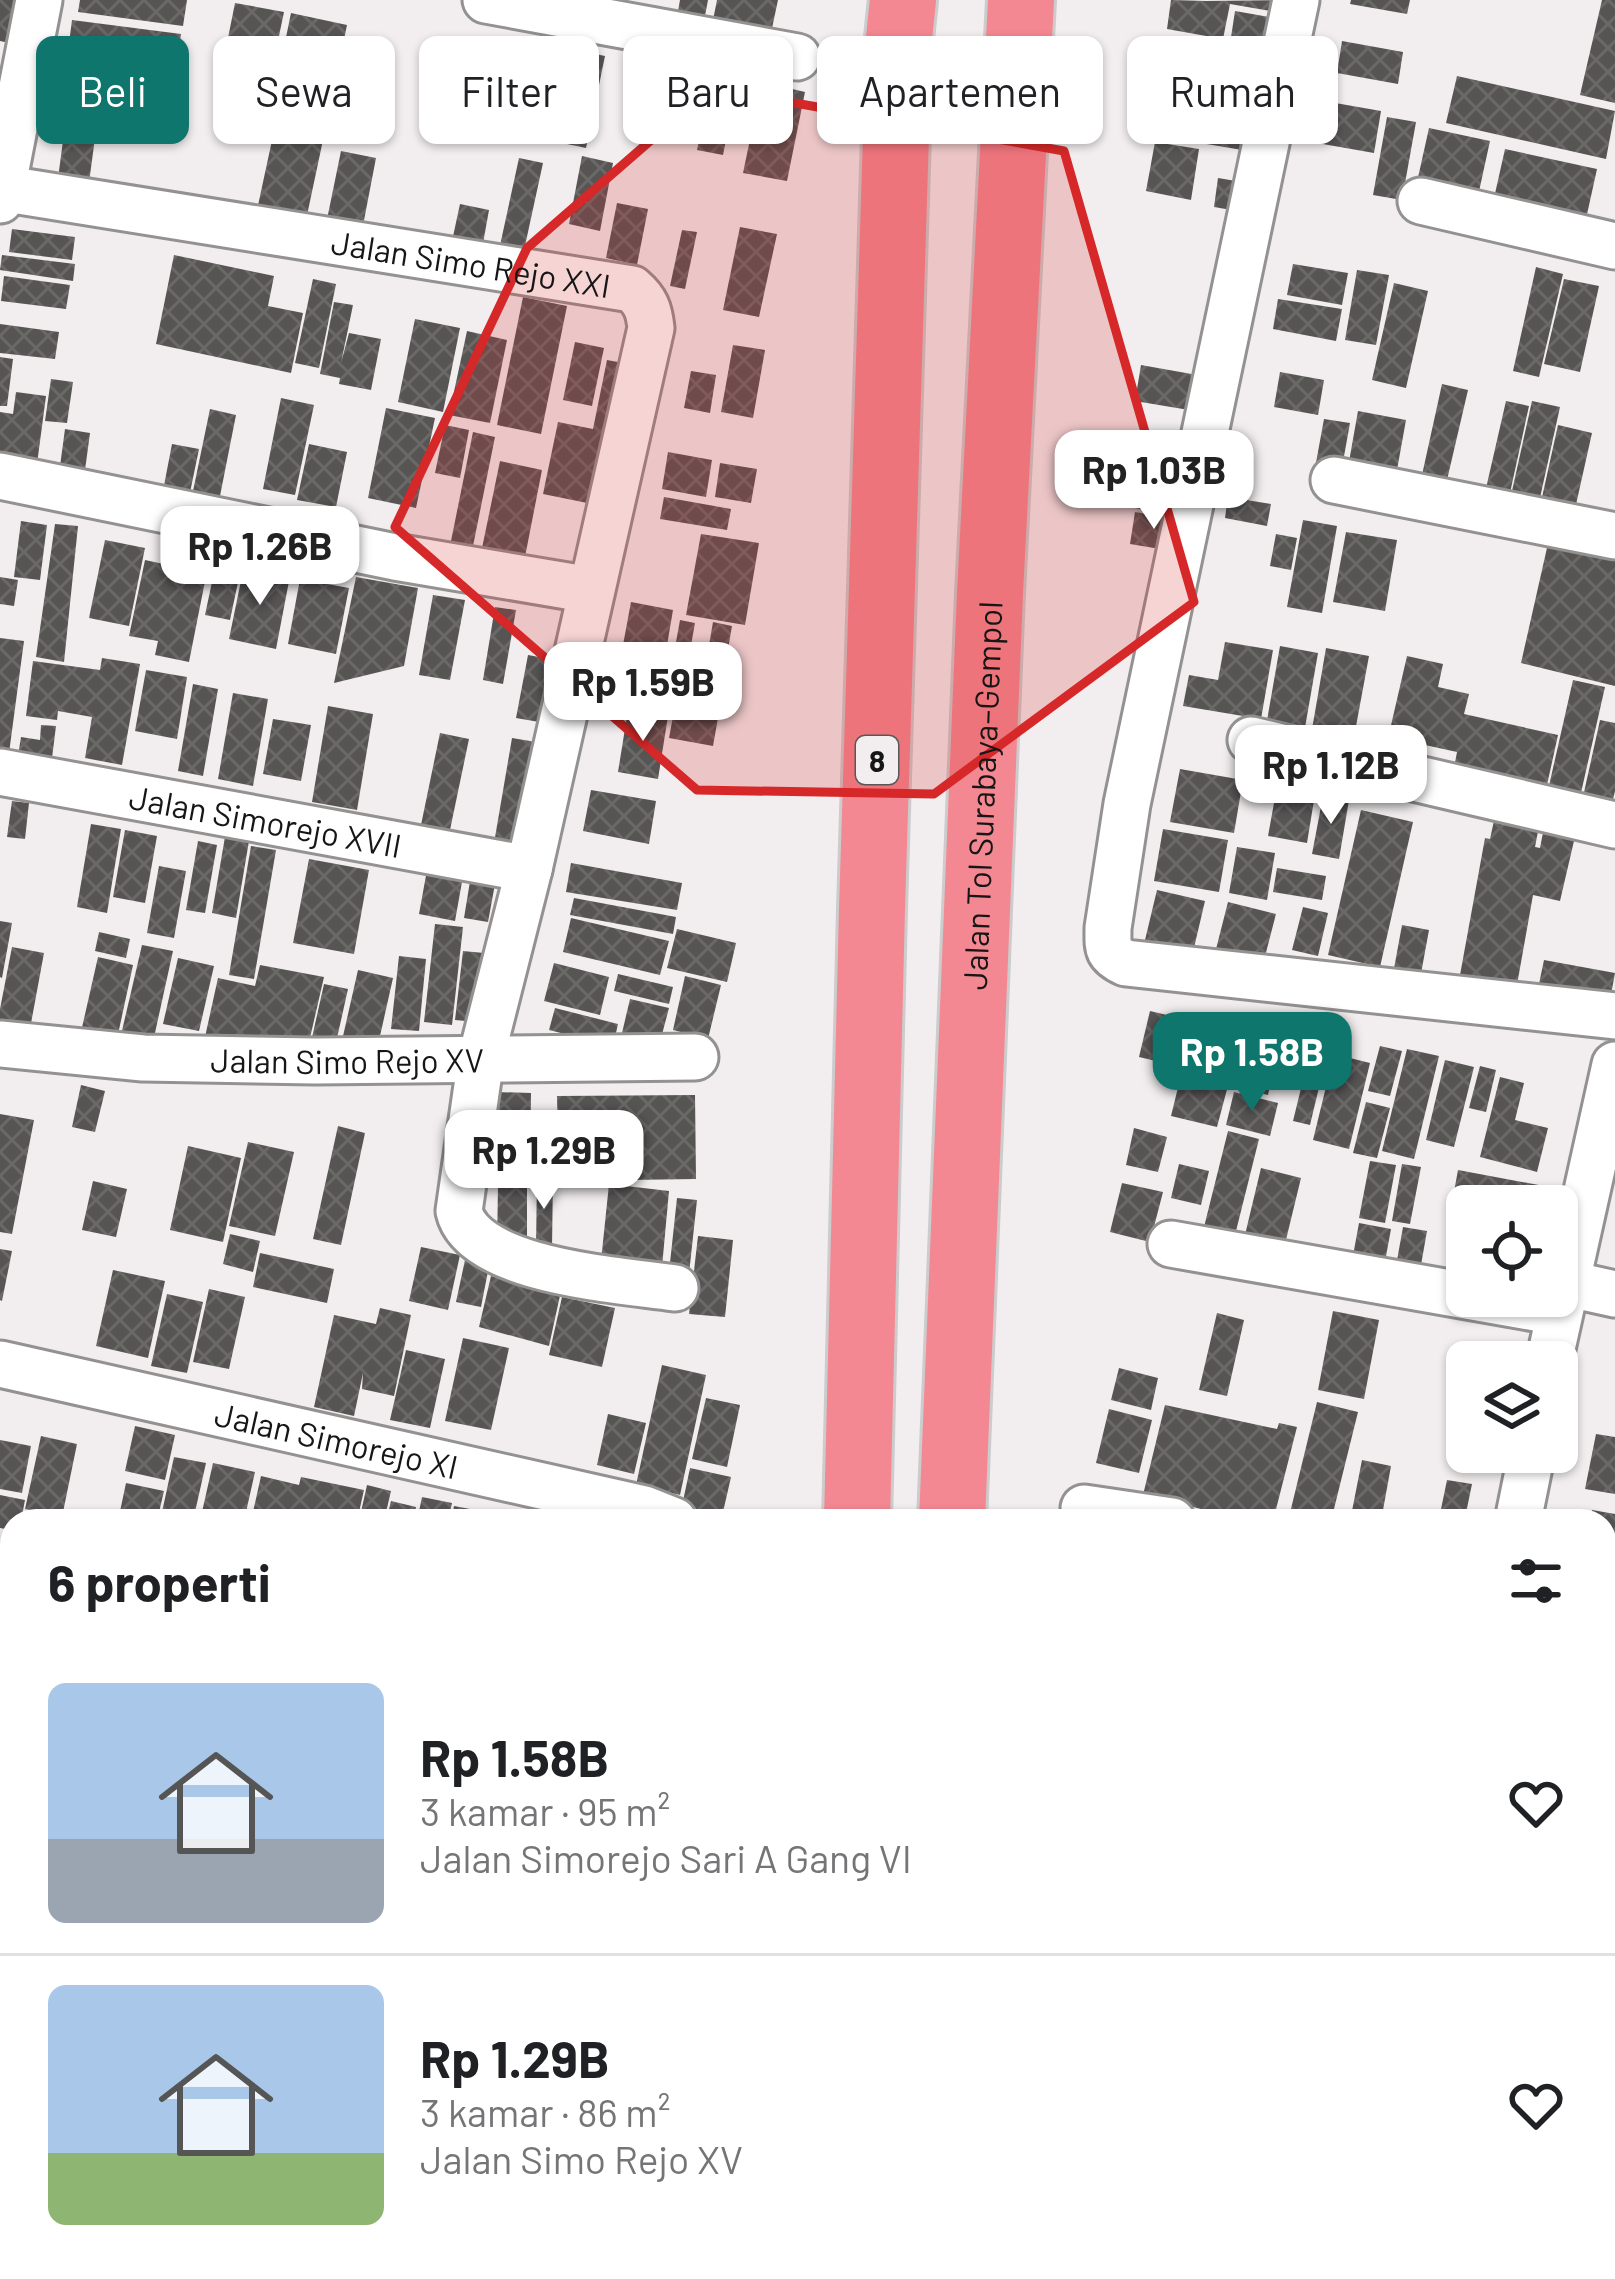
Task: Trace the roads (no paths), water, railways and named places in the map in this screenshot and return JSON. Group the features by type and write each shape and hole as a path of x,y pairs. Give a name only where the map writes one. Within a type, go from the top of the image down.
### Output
{"highway":[{"name":"Jalan Tol Surabaya–Gempol","path":"952,1509 990,592 1022,0"},
{"name":"8","path":"857,1509 897,13"}],"street":[{"path":"1,192 39,0"},
{"path":"486,0 796,57"},
{"path":"1296,0 1127,804 1108,947 1113,958 1126,963 1615,1016"},
{"name":"Jalan Simo Rejo XXI","path":"1,192 632,289 650,311 651,328 591,590"},
{"path":"1421,201 1615,246"},
{"path":"0,476 395,557 591,590 481,1058 459,1210 461,1221 487,1244 525,1263 675,1288"},
{"path":"1334,480 1615,536"},
{"path":"1251,740 1615,825"},
{"name":"Jalan Simorejo XVII","path":"0,772 529,869"},
{"name":"Jalan Simo Rejo XV","path":"0,1044 143,1058 695,1057"},
{"path":"1578,1227 1615,1065"},
{"path":"1171,1244 1446,1281"},
{"path":"1578,1296 1615,1294"},
{"name":"Jalan Simorejo XI","path":"0,1364 637,1509"},
{"path":"1520,1509 1528,1473"},
{"path":"1084,1508 1091,1509"}]}
